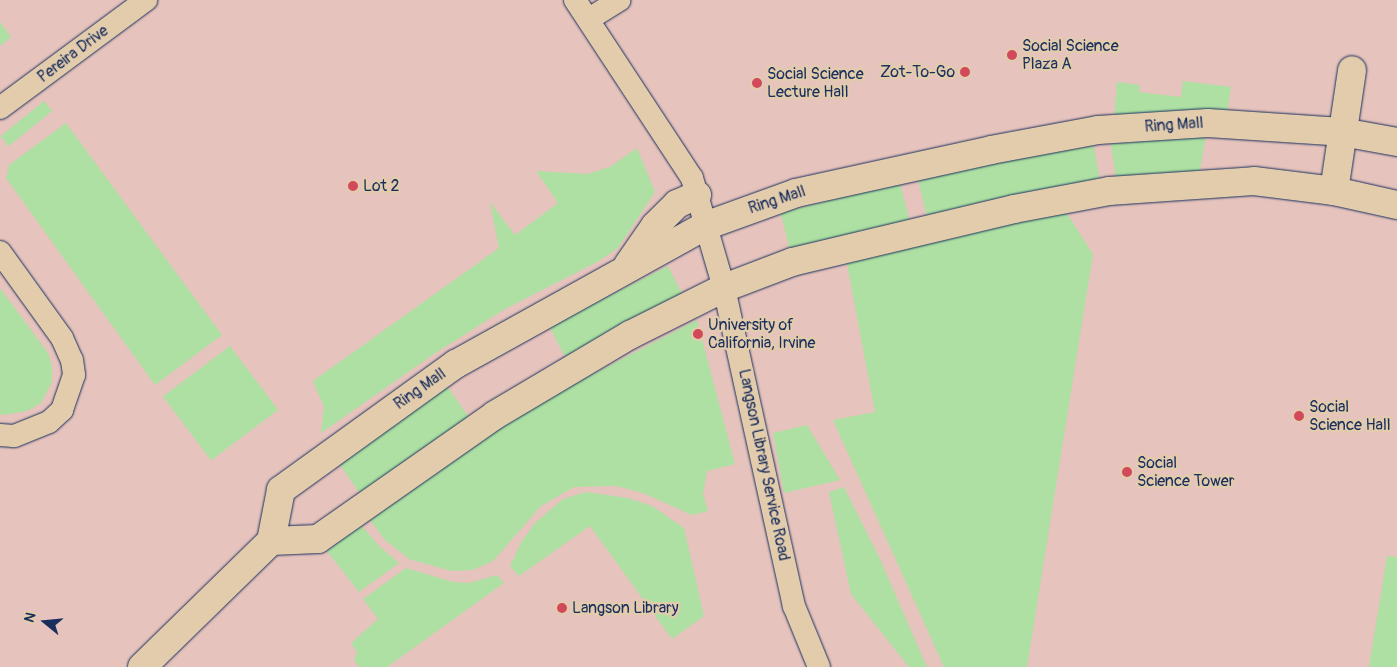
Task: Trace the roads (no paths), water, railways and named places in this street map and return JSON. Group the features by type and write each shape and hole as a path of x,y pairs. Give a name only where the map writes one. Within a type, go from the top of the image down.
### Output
{"street":[{"path":"1334,191 1352,70"},
{"name":"Ring Mall","path":"271,541 281,490 456,364 626,268 705,226 796,193 991,150 1098,130 1208,123 1342,132 1397,142"},
{"path":"142,667 271,541 318,539 495,415 630,335 724,288 792,262 1014,209 1109,191 1254,180 1334,191 1397,205"},
{"path":"626,268 655,226 677,204 697,195"}],"lane":[{"name":"Pereira Drive","path":"0,108 146,0"},
{"name":"Langson Library Service Road","path":"574,0 692,178 724,288 794,606 818,667"},
{"path":"589,20 619,0"},
{"path":"0,252 62,338 72,360 74,376 62,410 49,422 14,436 0,435"}],"place":[{"name":"Social Science Plaza A","path":"1012,55"},
{"name":"Zot-To-Go","path":"965,72"},
{"name":"Social Science Lecture Hall","path":"757,83"},
{"name":"Lot 2","path":"353,186"},
{"name":"University of California, Irvine","path":"698,334"},
{"name":"Social Science Hall","path":"1299,416"},
{"name":"Social Science Tower","path":"1127,472"},
{"name":"Langson Library","path":"562,608"}]}
